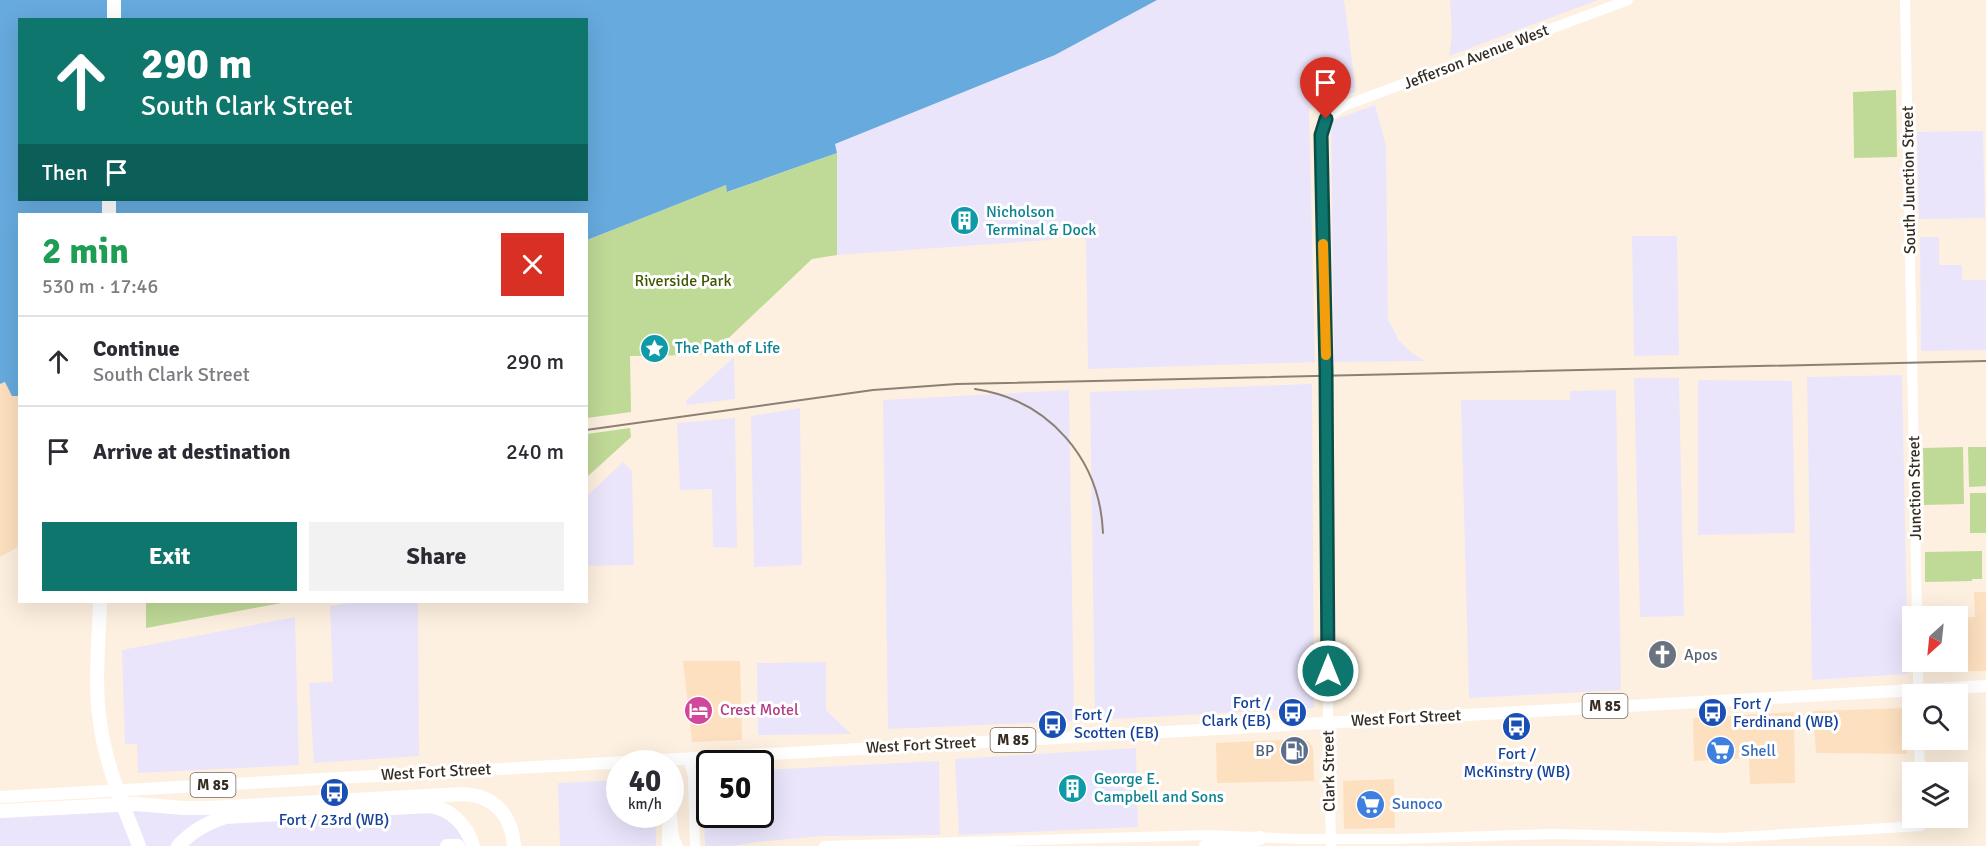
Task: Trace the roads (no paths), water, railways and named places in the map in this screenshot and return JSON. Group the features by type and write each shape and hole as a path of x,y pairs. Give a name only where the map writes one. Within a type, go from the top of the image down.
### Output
{"highway":[{"path":"114,0 114,18"},
{"path":"100,603 99,721 107,756 136,842"},
{"path":"1,811 136,804 209,808 464,794 484,797 498,806 509,822 514,846"},
{"path":"178,846 201,827 225,817 429,806 445,811 457,819 468,833 473,846"},
{"path":"1206,846 1260,838"},
{"path":"447,846 458,846"}],"main road":[{"name":"West Fort Street","path":"1968,688 1986,686"},
{"name":"West Fort Street","path":"684,759 1902,693"},
{"name":"West Fort Street","path":"0,797 606,764"}],"street":[{"name":"Jefferson Avenue West","path":"1326,119 1344,106 1628,0"},
{"name":"South Junction Street","path":"1905,0 1912,359"},
{"name":"Clark Street","path":"1326,119 1321,135 1331,843"},
{"name":"Junction Street","path":"1912,359 1917,606"},
{"path":"688,759 693,776 693,843"},
{"path":"824,846 1209,835 1331,843 1552,834 1692,838 1777,836 1902,824"},
{"path":"667,828 667,846"},
{"path":"673,828 678,846"}],"water":[{"path":"0,0 1157,0 1055,55 835,144 837,153 727,192 726,185 588,240 588,213 18,213 18,396 12,396 5,382 0,384"}],"railway":[{"path":"588,430 873,390 957,384 1986,361"},
{"path":"975,389 1002,395 1026,406 1066,437 1081,458 1092,481 1100,506 1103,533"}],"place":[{"name":"Nicholson Terminal & Dock","path":"965,221"},
{"name":"The Path of Life","path":"654,348"},
{"name":"Apos","path":"1663,655"},
{"name":"Crest Motel","path":"699,710"},
{"name":"Fort / Clark (EB)","path":"1292,712"},
{"name":"Fort / Ferdinand (WB)","path":"1712,713"},
{"name":"Fort / Scotten (EB)","path":"1053,724"},
{"name":"Fort / McKinstry (WB)","path":"1517,726"},
{"name":"BP","path":"1295,751"},
{"name":"Shell","path":"1720,751"},
{"name":"George E. Campbell and Sons","path":"1073,788"},
{"name":"Fort / 23rd (WB)","path":"334,792"},
{"name":"Sunoco","path":"1371,804"}],"park label":[{"name":"Riverside Park","path":"683,281"}]}
